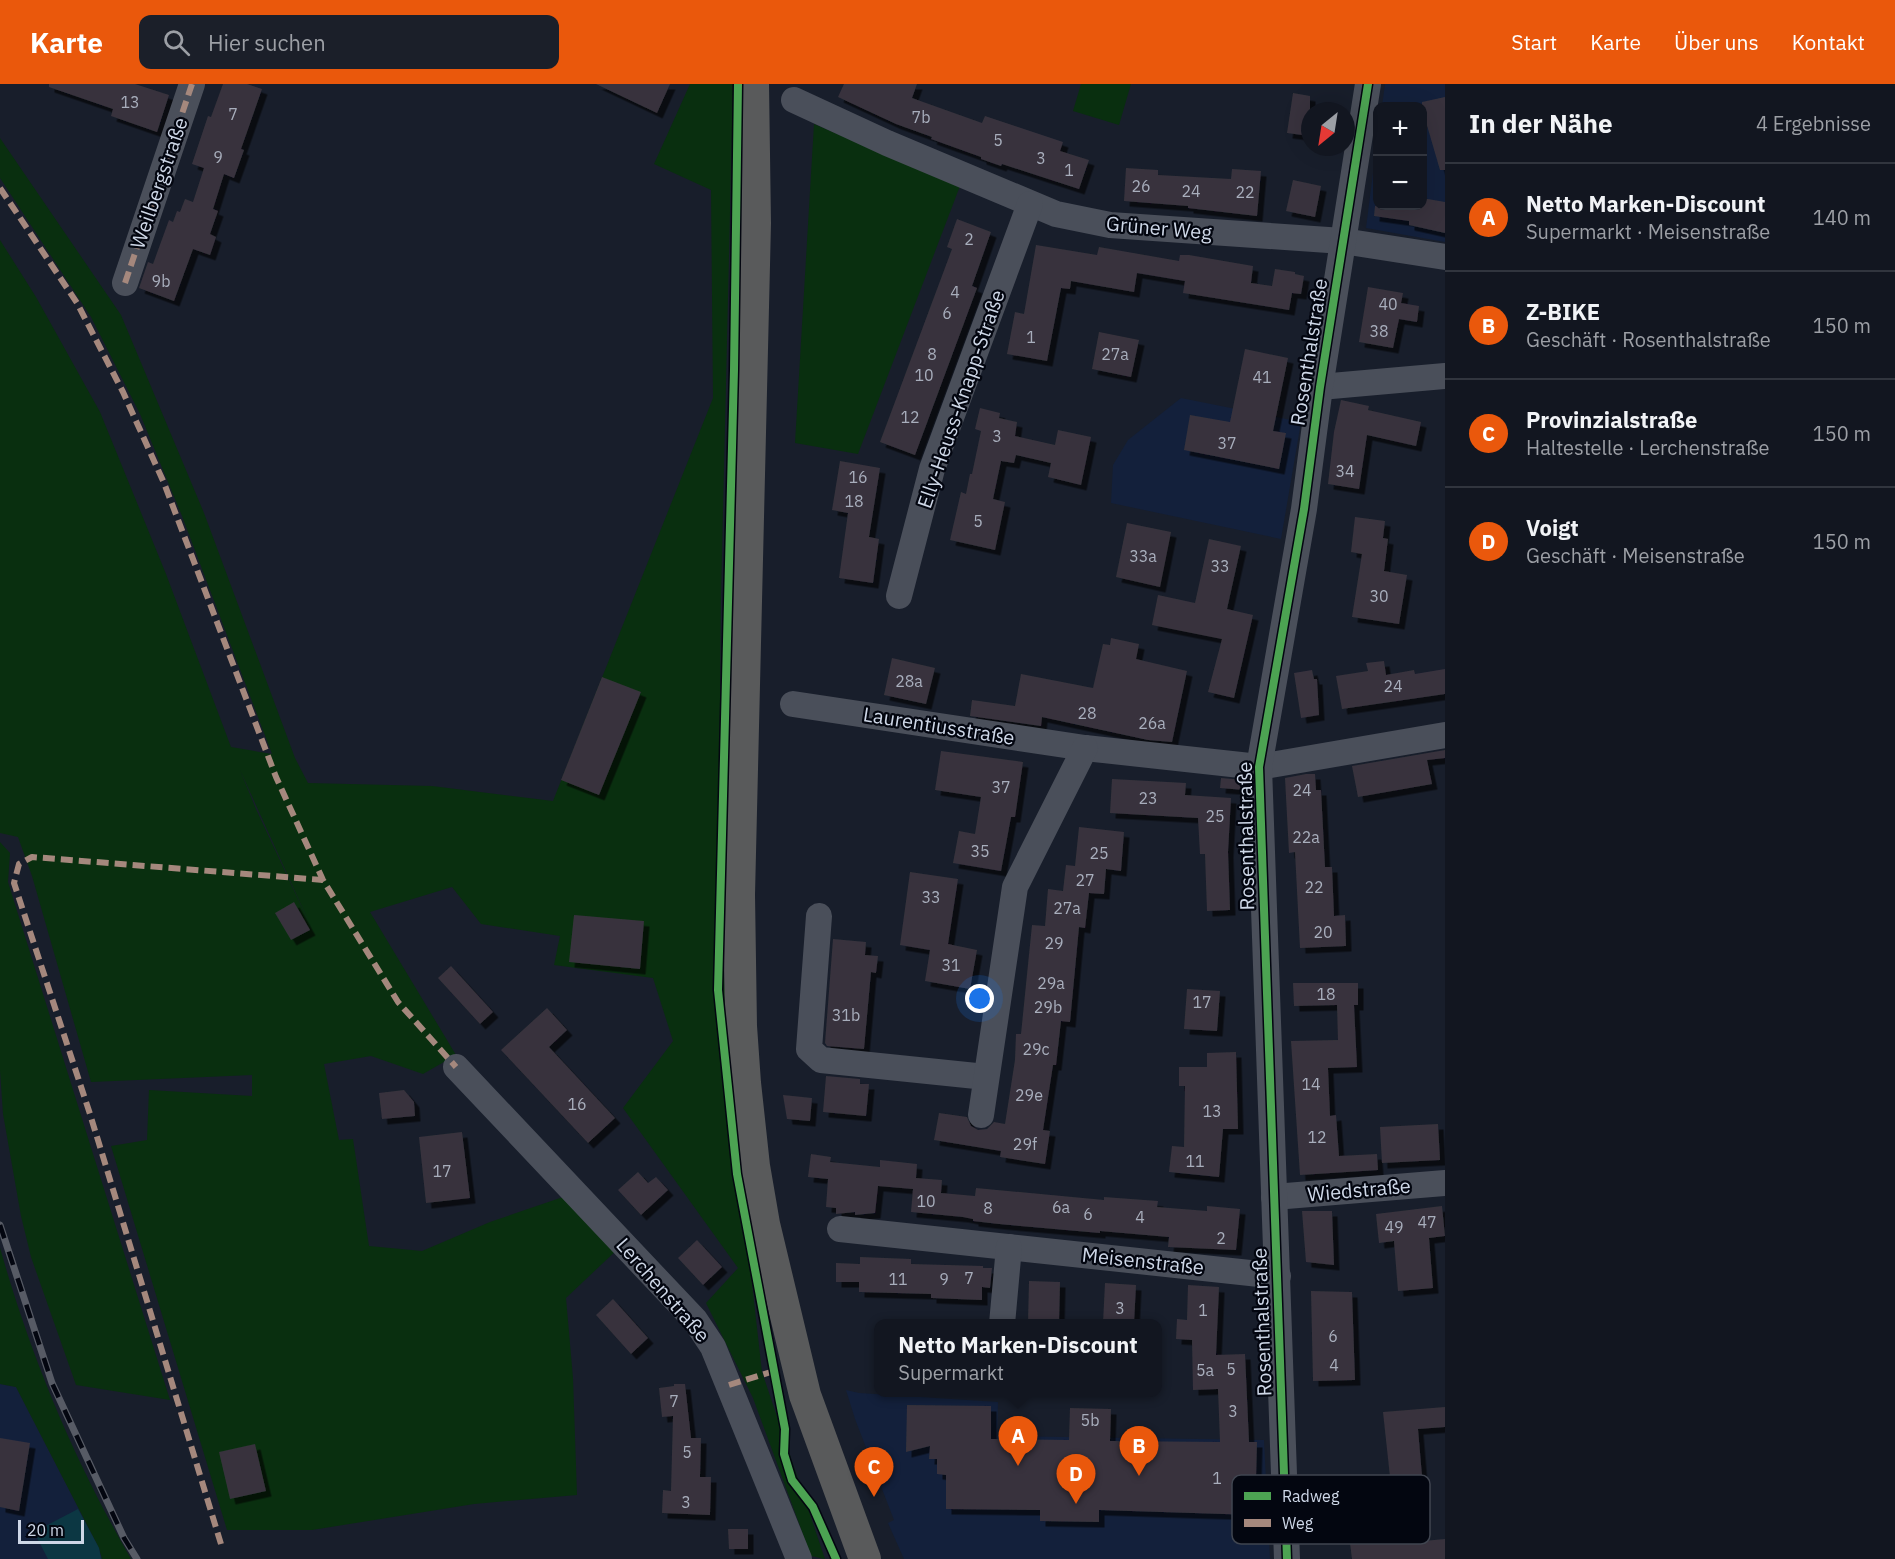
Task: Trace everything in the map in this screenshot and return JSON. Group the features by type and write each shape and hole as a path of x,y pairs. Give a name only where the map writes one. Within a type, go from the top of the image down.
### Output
{"main road":[{"path":"753,84 755,223 740,895 744,1083 764,1224 805,1395 864,1558"}],"street":[{"name":"Weilbergstraße","path":"125,283 192,84"},
{"name":"Rosenthalstraße","path":"1284,1475 1259,767 1304,509 1320,387 1368,84"},
{"name":"Grüner Weg","path":"794,100 887,143 1056,214 1110,225 1343,241 1445,257"},
{"name":"Elly-Heuss-Knapp-Straße","path":"899,596 932,469 1030,204"},
{"path":"1320,387 1445,376"},
{"name":"Laurentiusstraße","path":"793,704 1085,748 1259,767 1445,735"},
{"path":"981,1115 1015,887 1085,748"},
{"path":"819,916 809,1049 821,1060 986,1077"},
{"name":"Lerchenstraße","path":"456,1067 695,1320 713,1347 799,1559"},
{"name":"Wiedstraße","path":"1274,1197 1445,1183"},
{"name":"Meisenstraße","path":"840,1228 1278,1276"},
{"path":"1002,1319 1009,1247"},
{"name":"Rosenthalstraße","path":"1287,1544 1287,1559"}],"shaded area":[{"path":"1385,84 1445,84 1445,242 1366,228 1373,173 1373,210 1427,210 1427,102 1383,102"},
{"path":"1181,398 1301,422 1281,539 1111,503 1113,465 1128,440"},
{"path":"0,1384 16,1387 99,1548 102,1559 0,1559"},
{"path":"846,1390 874,1394 874,1397 921,1397 998,1402 997,1436 1264,1440 1266,1475 1232,1475 1232,1544 1269,1544 1270,1559 904,1559 888,1523 894,1520"},
{"path":"78,1509 99,1548 101,1559 48,1559 34,1532"}],"green space":[{"path":"690,84 733,84 721,597 718,902 743,1204 762,1372 825,1559 811,1556 753,1398 706,1303 738,1268 623,1108 673,1041 653,978 554,965 560,936 481,924 452,887 370,912 456,1055 423,1074 371,1056 324,1064 339,1140 353,1139 369,1246 422,1251 490,1222 566,1196 620,1247 566,1298 573,1378 577,1495 474,1504 312,1530 227,1530 111,1146 147,1140 149,1090 252,1096 252,1075 91,1082 32,876 18,837 0,833 0,240 36,297 100,412 166,574 231,747 272,754 182,516 140,414 91,317 0,178 0,138 121,315 204,513 295,758 308,783 432,786 553,801 713,398 711,190 654,164","holes":["240,770 313,931 256,809"]},
{"path":"1081,84 1131,84 1119,125 1073,111"},
{"path":"814,124 960,186 858,454 795,443"},
{"path":"0,842 10,853 8,882 170,1400 76,1385 31,1257 21,1216 3,1114 0,1070"},
{"path":"0,1248 40,1369 72,1446 131,1559 102,1559 99,1548 16,1387 0,1384"}],"building":[{"path":"49,84 135,84 169,95 157,132 111,116 113,109 49,87"},
{"path":"223,84 247,84 262,89 241,149 244,150 234,178 224,174 213,209 218,211 210,234 216,237 210,255 193,249 174,301 139,288 148,262 153,264 169,220 173,222 185,199 193,202 204,168 192,164 208,116 211,117"},
{"path":"596,84 670,84 657,113"},
{"path":"844,84 917,84 912,98 982,123 985,116 1063,142 1060,151 1089,160 1079,189 981,159 981,157 896,124 838,97"},
{"path":"1293,93 1310,96 1310,102 1301,102 1301,135 1287,133"},
{"path":"1445,97 1445,170 1440,170 1427,125 1427,102 1422,102"},
{"path":"1126,168 1158,170 1158,175 1231,179 1232,169 1261,171 1257,216 1188,208 1188,206 1124,201"},
{"path":"1293,180 1321,186 1315,217 1286,211"},
{"path":"1427,199 1445,202 1445,233 1409,225 1409,221 1374,216 1375,210 1427,210"},
{"path":"957,219 991,232 972,286 977,288 915,455 880,442 952,249 947,247"},
{"path":"1036,245 1097,255 1099,247 1179,261 1180,255 1189,255 1253,266 1251,283 1272,286 1275,269 1304,276 1301,294 1292,293 1289,310 1183,293 1185,281 1137,273 1134,292 1071,281 1070,289 1061,288 1047,361 1007,354 1015,312 1024,314"},
{"path":"1368,287 1403,293 1401,303 1419,306 1417,322 1399,319 1393,348 1359,342"},
{"path":"1099,332 1139,340 1131,377 1092,369"},
{"path":"1245,349 1288,358 1273,431 1286,433 1279,469 1184,450 1190,415 1230,422"},
{"path":"1341,400 1369,406 1368,410 1421,422 1416,446 1367,435 1359,489 1328,484 1334,432"},
{"path":"980,408 1000,413 999,418 1017,422 1015,436 1055,445 1058,430 1091,437 1081,485 1048,477 1051,463 1016,455 1014,463 1001,461 993,499 1005,502 995,550 950,540 961,492 966,494 970,474 972,474 981,431 975,429"},
{"path":"840,461 880,468 869,537 879,539 873,583 839,578 848,513 832,510"},
{"path":"1355,517 1385,521 1383,538 1388,539 1384,571 1407,575 1399,624 1352,617 1362,554 1351,552"},
{"path":"1127,523 1171,532 1160,587 1116,577"},
{"path":"1209,539 1241,546 1227,609 1253,615 1234,698 1208,692 1222,639 1152,625 1158,595 1195,603"},
{"path":"1111,638 1139,644 1136,659 1187,671 1172,742 1148,740 1042,717 1041,726 970,716 972,700 1015,706 1021,674 1093,688 1103,644 1110,645"},
{"path":"892,658 935,668 926,704 884,695"},
{"path":"1384,661 1386,675 1414,670 1415,674 1445,669 1445,694 1342,709 1336,676 1368,671 1366,663"},
{"path":"1312,670 1314,679 1317,679 1319,715 1301,718 1294,673"},
{"path":"602,677 641,692 599,795 561,780"},
{"path":"1445,750 1445,758 1427,760 1432,784 1358,797 1352,766"},
{"path":"941,751 1023,762 1015,817 1011,817 1001,871 953,863 959,831 975,834 981,797 935,790"},
{"path":"1315,774 1316,790 1321,790 1325,867 1332,867 1334,916 1345,915 1346,946 1300,948 1295,852 1289,853 1285,778"},
{"path":"1221,778 1244,780 1245,790 1220,788"},
{"path":"1112,779 1186,783 1185,795 1231,798 1228,852 1230,910 1207,911 1205,854 1200,854 1198,818 1110,813"},
{"path":"1079,827 1124,832 1121,871 1106,869 1104,894 1089,893 1085,928 1079,927 1070,1022 1061,1021 1056,1065 1053,1065 1043,1130 1050,1131 1045,1164 1000,1157 1001,1151 934,1140 939,1113 967,1117 971,1126 978,1130 987,1129 994,1122 1005,1124 1015,1060 1016,1034 1021,1034 1032,925 1045,926 1048,889 1063,891 1066,865 1075,866"},
{"path":"910,872 958,879 948,944 977,950 970,989 925,981 930,950 900,945"},
{"path":"294,902 310,930 291,940 275,913"},
{"path":"574,915 644,921 640,969 569,962"},
{"path":"833,939 866,942 865,955 878,956 876,973 871,972 864,1049 827,1046 825,1043"},
{"path":"451,966 493,1012 480,1024 438,978"},
{"path":"1293,983 1358,983 1358,1005 1354,1005 1357,1067 1328,1068 1330,1116 1336,1115 1339,1156 1377,1154 1378,1170 1300,1175 1291,1041 1338,1040 1337,1005 1294,1006"},
{"path":"1187,989 1220,991 1217,1031 1184,1029"},
{"path":"547,1008 567,1030 549,1047 615,1118 588,1143 501,1050"},
{"path":"1236,1052 1238,1129 1223,1129 1219,1177 1169,1172 1172,1146 1184,1147 1185,1086 1179,1086 1179,1067 1207,1067 1207,1053"},
{"path":"826,1076 860,1079 860,1084 869,1084 866,1116 823,1112"},
{"path":"404,1090 414,1102 415,1116 382,1119 379,1093"},
{"path":"783,1095 812,1098 810,1121 787,1119"},
{"path":"1438,1124 1440,1160 1382,1163 1380,1127"},
{"path":"462,1132 470,1198 426,1203 419,1137"},
{"path":"811,1154 831,1157 830,1162 880,1167 880,1160 917,1164 916,1178 942,1180 941,1193 975,1196 976,1188 1104,1200 1104,1197 1158,1201 1157,1207 1207,1211 1207,1206 1240,1209 1236,1250 1168,1247 1169,1237 999,1224 973,1221 973,1219 963,1217 911,1212 913,1189 878,1186 875,1213 836,1214 836,1208 826,1207 828,1179 808,1177"},
{"path":"638,1172 648,1183 656,1177 668,1190 641,1215 618,1190"},
{"path":"1442,1206 1445,1236 1429,1238 1433,1288 1398,1291 1394,1241 1379,1243 1376,1214"},
{"path":"1302,1211 1332,1211 1334,1265 1306,1262"},
{"path":"697,1240 722,1267 703,1285 678,1258"},
{"path":"860,1257 911,1259 911,1264 992,1268 990,1288 982,1287 982,1300 931,1298 931,1294 859,1292 859,1282 836,1282 836,1263 860,1264"},
{"path":"1029,1281 1060,1282 1059,1319 1028,1319"},
{"path":"1105,1283 1136,1285 1134,1319 1103,1319"},
{"path":"1188,1285 1219,1287 1216,1355 1245,1354 1249,1442 1257,1442 1256,1475 1232,1475 1232,1514 1099,1510 1099,1522 1040,1521 1040,1510 946,1509 946,1475 937,1474 937,1459 929,1459 930,1446 906,1452 907,1405 991,1406 991,1439 1069,1440 1070,1408 1111,1409 1110,1441 1220,1442 1218,1389 1193,1390 1192,1340 1176,1339 1177,1319 1187,1320"},
{"path":"1311,1291 1352,1292 1355,1380 1313,1381"},
{"path":"613,1299 648,1338 631,1354 596,1315"},
{"path":"674,1384 685,1384 691,1438 701,1438 700,1477 711,1477 710,1515 662,1513 663,1490 671,1491 673,1416 662,1417 659,1388 674,1386"},
{"path":"1445,1407 1445,1427 1418,1429 1422,1475 1390,1475 1383,1412"},
{"path":"0,1438 30,1443 19,1511 0,1507"},
{"path":"255,1444 266,1491 230,1499 219,1452"},
{"path":"728,1529 748,1529 748,1549 729,1549"},
{"path":"1445,1539 1445,1559 1352,1559 1350,1544 1430,1544 1430,1540"}],"railway":[{"path":"0,1225 52,1383 124,1538 137,1559"}],"marked path":[{"path":"125,283 192,84"},
{"path":"0,188 77,303 123,392 164,483 276,777 323,880 398,1002 456,1067"},
{"path":"221,1544 90,1114 14,883 19,864 32,857 323,880"},
{"path":"729,1385 774,1371"}],"cycle path":[{"path":"738,84 734,370 718,990 737,1174 785,1429 784,1454 792,1480 813,1507 836,1559"},
{"path":"1284,1475 1259,767 1304,509 1320,387 1368,84"},
{"path":"1286,1544 1287,1559"}],"place":[{"name":"Netto Marken-Discount","path":"1018,1466"},
{"name":"Z-BIKE","path":"1139,1476"},
{"name":"Provinzialstraße","path":"874,1497"},
{"name":"Voigt","path":"1076,1504"}]}
